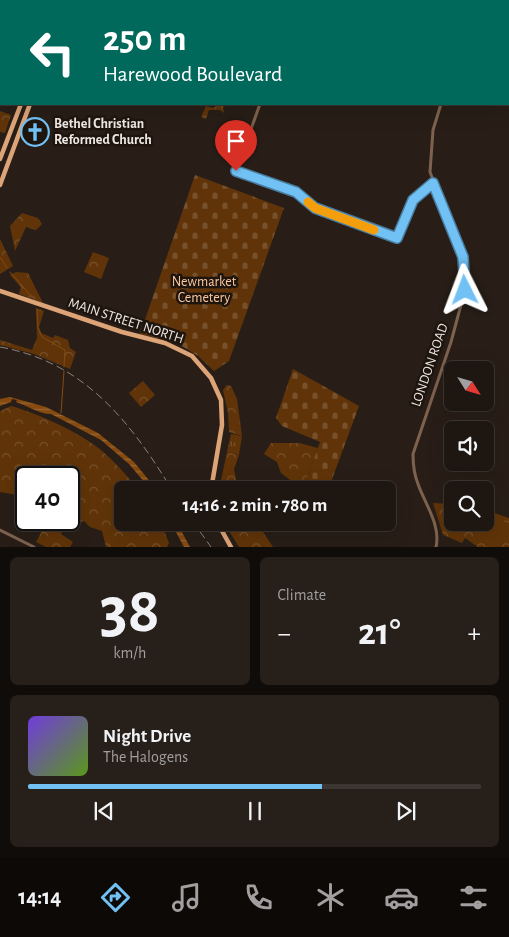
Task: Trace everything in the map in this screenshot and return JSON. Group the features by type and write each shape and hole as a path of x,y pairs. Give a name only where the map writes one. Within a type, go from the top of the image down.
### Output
{"main road":[{"path":"0,159 21,105"},
{"path":"0,185 30,105"},
{"name":"MAIN STREET NORTH","path":"0,291 122,332 166,343 192,356 212,378 221,400 222,425 213,481"},
{"path":"222,531 232,547"}],"street":[{"path":"260,105 236,171 296,192 315,208 397,238 413,200 433,183"},
{"name":"LONDON ROAD","path":"436,547 435,527 418,486 413,469 413,454 463,305 466,275 463,257 430,172 429,157 434,121 441,105"},
{"path":"0,530 34,547"}],"green space":[{"path":"218,105 227,105 223,107 224,113 220,110 209,110 206,119 201,117 206,106 213,108"},
{"path":"0,111 11,115 5,133 0,132"},
{"name":"Newmarket Cemetery","path":"195,175 284,208 229,361 214,371 198,356 177,343 140,334"},
{"path":"22,213 38,218 42,224 36,230 26,227 15,251 10,226"},
{"path":"0,239 13,266 0,274"},
{"path":"93,252 109,258 101,279 84,272"},
{"path":"16,272 28,273 43,303 19,294 21,287 10,275"},
{"path":"36,308 44,311 39,327 41,333 53,338 55,335 68,340 70,348 76,352 70,369 34,354 0,345 0,340 32,350 37,338"},
{"path":"293,369 359,406 331,481 306,481 320,442 282,426 276,418"},
{"path":"143,381 155,395 141,407 129,393"},
{"path":"227,385 231,386 237,399 242,436 229,432 228,413 223,390"},
{"path":"11,406 34,414 70,430 92,443 131,481 114,481 114,531 164,531 169,543 167,547 106,547 102,531 90,527 84,521 80,522 80,466 15,466 15,495 0,492 0,411"},
{"path":"231,434 242,436 239,455 227,452"},
{"path":"271,443 299,443 318,448 306,481 291,481 281,473 277,462 264,454"},
{"path":"227,452 239,455 234,469 236,481 221,481"},
{"path":"433,503 444,504 444,531 494,531 494,513 509,518 509,547 478,547 465,538 462,543 443,535"},
{"path":"494,518 509,524 509,531 500,547 491,546 477,536 474,531 494,531"},
{"path":"42,531 62,531 61,534 73,542 70,547 46,547 36,542"},
{"path":"229,531 262,531 273,547 239,547"}],"shaded area":[{"path":"10,397 46,407 98,433 134,462 150,481 143,481 129,464 101,440 51,414 16,402 17,400 12,399 11,402 0,406 0,399"},
{"path":"175,531 181,531 190,547 184,547"}],"waterway":[{"path":"0,257 7,268"},
{"path":"10,272 32,297"},
{"path":"37,309 38,328 42,337 65,350 64,367"},
{"path":"61,413 64,371"}],"railway":[{"path":"0,347 30,355 56,366 102,398 139,441 166,481"},
{"path":"199,531 211,547"}],"slow traffic":[{"path":"308,202 315,208 374,230"}],"place":[{"name":"Bethel Christian Reformed Church","path":"35,132"}],"route":[{"path":"236,171 296,192 315,208 397,238 413,200 433,183 463,257 466,275 465,290"}]}
